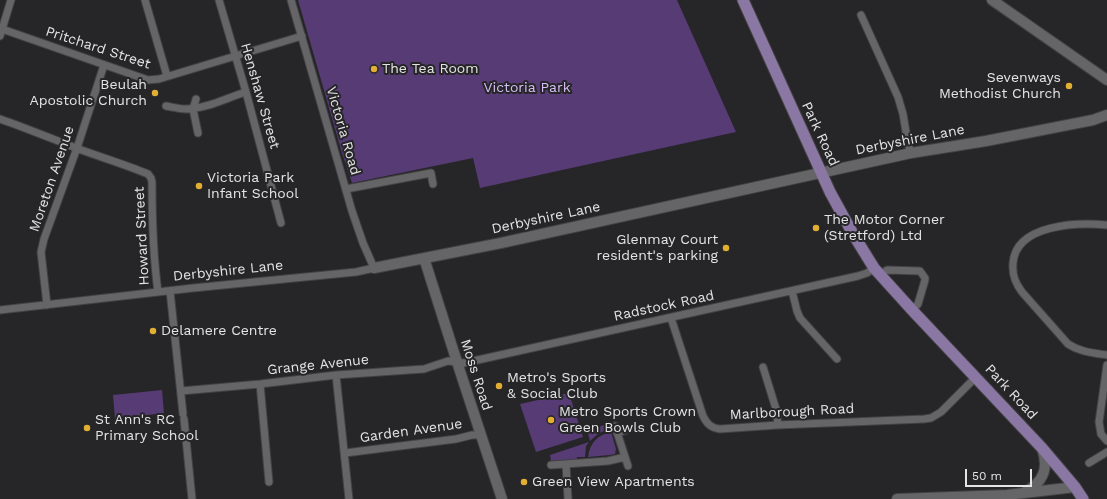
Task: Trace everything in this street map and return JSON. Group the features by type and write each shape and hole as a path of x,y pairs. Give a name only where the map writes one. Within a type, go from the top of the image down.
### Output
{"main road":[{"name":"Park Road","path":"743,0 830,192 860,246 877,271 1042,448 1075,487 1083,499"}],"street":[{"path":"1,32 3,17 11,0"},
{"path":"145,0 167,76"},
{"name":"Henshaw Street","path":"219,0 234,57 246,92 281,223"},
{"name":"Victoria Road","path":"291,0 346,190 363,243 374,268"},
{"path":"992,0 1107,80"},
{"path":"861,15 898,97 911,153"},
{"name":"Pritchard Street","path":"1,32 148,80 154,80 302,36"},
{"name":"Moreton Avenue","path":"47,305 41,252 44,239 104,65"},
{"path":"166,106 193,109 246,92"},
{"path":"196,99 193,109 198,134"},
{"name":"Derbyshire Lane","path":"0,310 356,272 501,243 911,153 986,141 1107,116"},
{"path":"0,119 28,128 76,148"},
{"name":"Derbyshire Lane","path":"1093,120 1107,121"},
{"name":"Howard Street","path":"76,148 148,174 151,178 153,243 158,292"},
{"path":"346,190 430,173 433,184"},
{"path":"1107,225 1078,224 1046,229 1034,233 1022,243 1016,251 1013,260 1012,272 1017,286 1068,344 1082,351 1107,355"},
{"name":"Moss Road","path":"424,258 480,435 502,499"},
{"path":"877,271 920,271 925,280 918,304 912,310"},
{"name":"Radstock Road","path":"457,362 464,363 877,271"},
{"path":"170,291 192,499"},
{"path":"792,291 798,315 837,359"},
{"name":"Marlborough Road","path":"671,318 703,416 709,425 714,428 720,429 931,418 941,412 976,377"},
{"name":"Grange Avenue","path":"181,391 336,375 424,369 448,361 457,362"},
{"path":"1107,365 1099,422 1101,434 1107,441"},
{"path":"763,367 776,409 778,425"},
{"path":"336,375 349,499"},
{"path":"260,384 269,482"},
{"path":"628,466 616,429 632,428"},
{"name":"Garden Avenue","path":"344,453 480,435"},
{"path":"1026,496 1040,480 1044,472 1045,460 1042,448"},
{"path":"1089,463 1107,452"},
{"path":"551,465 613,460 625,457"},
{"path":"566,464 568,499"},
{"path":"897,499 1007,495 1026,496 1075,487"}],"green space":[{"name":"Victoria Park","path":"298,0 677,0 736,132 480,188 473,158 352,183"},
{"path":"162,390 164,413 115,419 113,395"},
{"name":"Metro Sports Crown Green Bowls Club","path":"569,393 583,437 536,452 520,404"},
{"path":"608,424 610,429 599,433 590,441 587,430"},
{"path":"611,432 616,449 615,454 588,457 590,448 595,440 606,433"},
{"path":"589,442 586,446 585,457 577,457 577,460 551,461 550,455"}],"place":[{"name":"The Tea Room","path":"374,69"},
{"name":"Sevenways Methodist Church","path":"1069,86"},
{"name":"Beulah Apostolic Church","path":"155,93"},
{"name":"Victoria Park Infant School","path":"199,186"},
{"name":"The Motor Corner (Stretford) Ltd","path":"816,228"},
{"name":"Glenmay Court resident's parking","path":"726,248"},
{"name":"Delamere Centre","path":"153,331"},
{"name":"Metro's Sports & Social Club","path":"499,386"},
{"name":"Metro Sports Crown Green Bowls Club","path":"551,420"},
{"name":"St Ann's RC Primary School","path":"87,428"},
{"name":"Green View Apartments","path":"524,482"}]}
